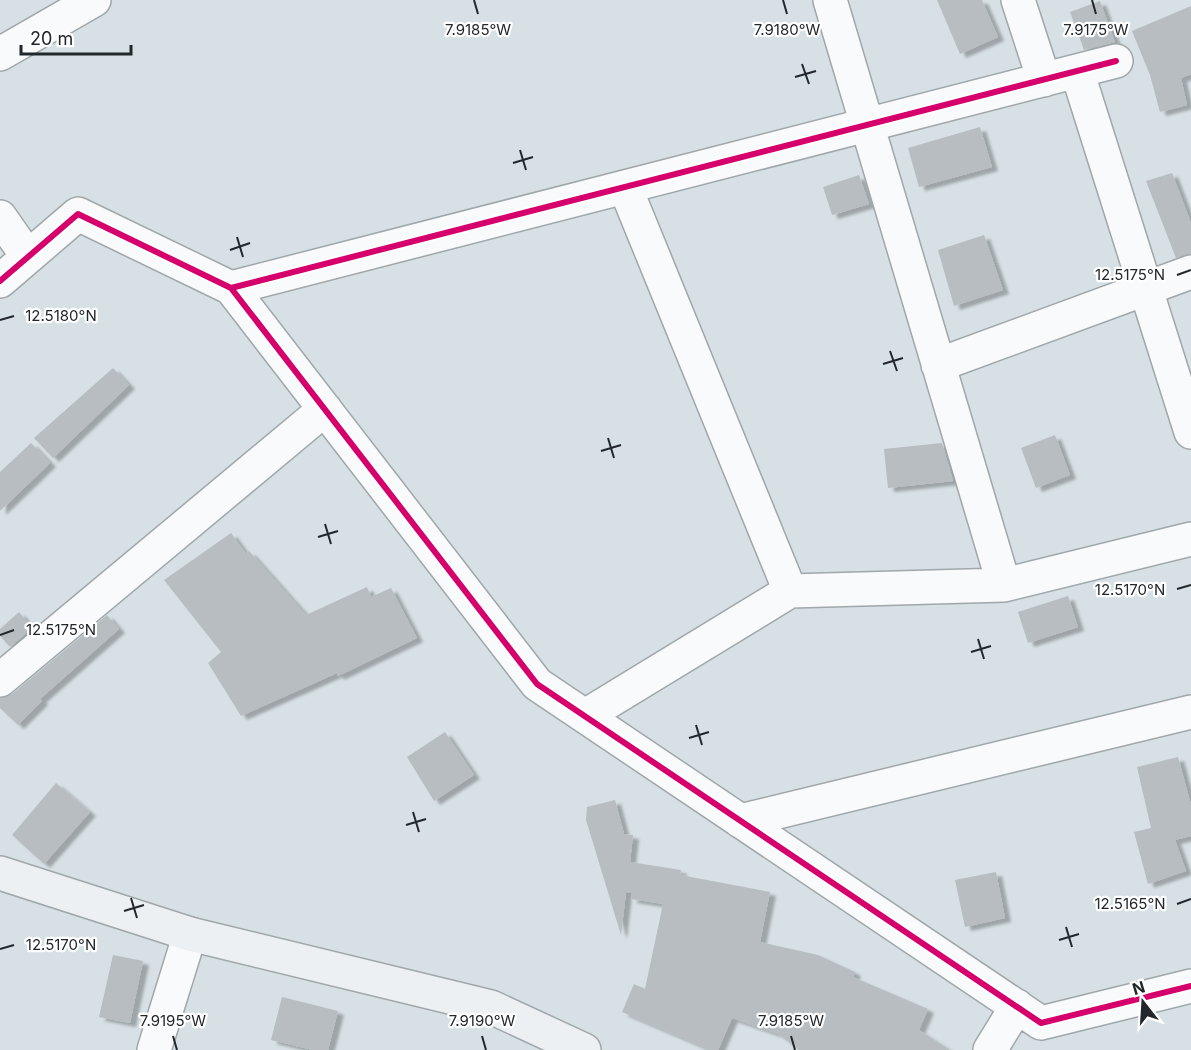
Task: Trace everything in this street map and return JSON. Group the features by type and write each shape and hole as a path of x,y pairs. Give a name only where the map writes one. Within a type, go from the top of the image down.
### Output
{"street":[{"path":"0,54 94,0"},
{"path":"830,0 1004,585"},
{"path":"1018,0 1044,80"},
{"path":"231,288 1116,61"},
{"path":"1077,71 1191,432"},
{"path":"625,187 790,591"},
{"path":"0,281 78,214 231,288 537,684 1041,1023 1191,986"},
{"path":"0,217 28,257"},
{"path":"939,365 1191,272"},
{"path":"0,680 325,410"},
{"path":"585,716 790,591 1004,585 1191,538"},
{"path":"740,821 1191,712"},
{"path":"0,873 190,934 491,1007 584,1050"},
{"path":"154,1050 190,934"},
{"path":"990,1050 1017,1006"}],"building":[{"path":"937,0 982,0 998,37 960,54"},
{"path":"1100,1 1115,42 1084,50 1070,12"},
{"path":"1191,6 1191,74 1181,78 1187,105 1160,112 1150,75 1132,31"},
{"path":"980,127 992,167 919,187 908,148"},
{"path":"1172,173 1191,223 1191,254 1176,258 1146,181"},
{"path":"859,175 869,204 832,215 823,187"},
{"path":"984,235 1003,290 954,306 938,250"},
{"path":"113,368 129,385 53,458 34,438"},
{"path":"1055,435 1070,475 1036,488 1021,448"},
{"path":"31,443 50,463 0,511 0,472"},
{"path":"942,443 953,481 888,488 884,449"},
{"path":"231,533 246,554 249,551 306,615 367,587 371,597 391,588 417,638 338,676 337,673 241,716 208,663 221,652 164,580"},
{"path":"1068,596 1078,627 1028,643 1018,612"},
{"path":"19,612 32,628 10,647 0,636 0,629"},
{"path":"107,615 119,629 40,699 42,701 18,725 0,708 0,698 12,694"},
{"path":"445,732 474,775 434,801 407,757"},
{"path":"1178,757 1191,805 1191,836 1175,840 1186,871 1148,884 1134,832 1151,828 1137,767"},
{"path":"56,783 90,812 44,864 12,835"},
{"path":"615,800 624,834 633,835 630,862 681,870 680,875 770,892 760,942 818,955 855,972 853,977 928,1009 919,1030 950,1050 799,1050 778,1034 732,1018 718,1050 711,1050 622,1012 634,984 645,989 663,904 631,899 632,893 626,892 621,935 586,820 587,807"},
{"path":"996,872 1005,918 965,927 955,880"},
{"path":"113,955 143,961 130,1023 99,1017"},
{"path":"282,997 338,1011 328,1050 313,1050 271,1040"}],"cycle path":[{"path":"231,288 1116,61"},
{"path":"0,281 78,214 231,288 537,684 1041,1023 1191,986"}]}
